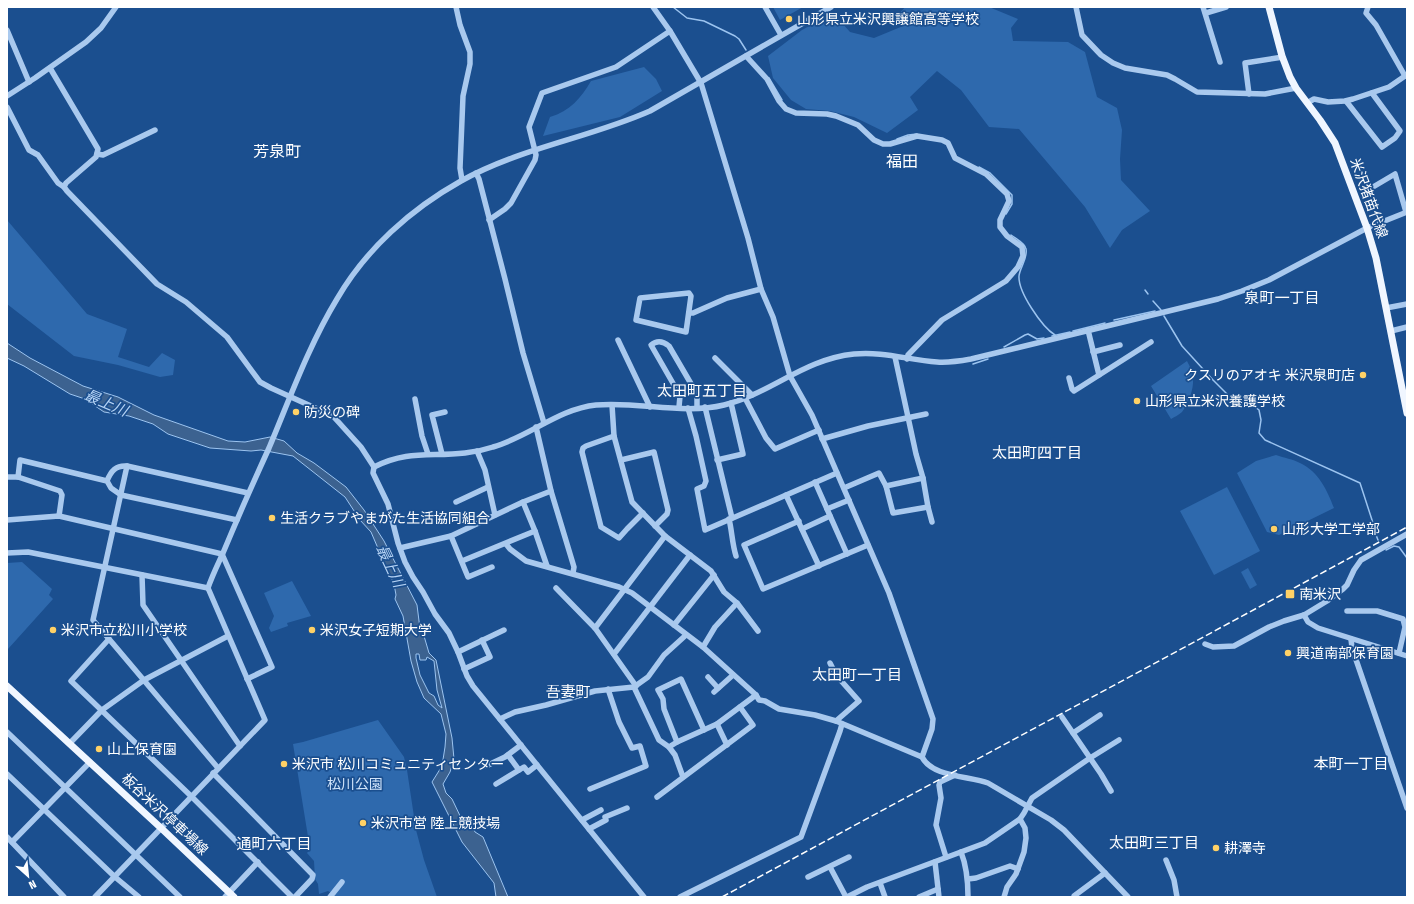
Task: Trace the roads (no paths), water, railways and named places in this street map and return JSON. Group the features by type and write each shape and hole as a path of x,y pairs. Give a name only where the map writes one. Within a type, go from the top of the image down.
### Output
{"main road":[{"name":"米沢猪苗代線","path":"1269,7 1283,57 1296,88 1329,132 1335,143 1367,228 1376,258 1407,413"},
{"name":"板谷米沢停車場線","path":"7,686 161,828 229,895"}],"street":[{"path":"7,96 86,42 101,28 116,7"},
{"path":"456,7 460,25 470,52 470,64 463,96 460,168 462,180"},
{"path":"654,7 701,83 748,238 761,289 772,317 790,376 819,430 844,488 892,602 932,712 933,724 922,757"},
{"path":"765,7 781,35"},
{"path":"96,897 264,720 208,588 313,346 337,298 359,267 378,245 405,220 436,196 462,180 502,162 624,122 666,104 781,35 831,7"},
{"path":"1076,7 1082,35 1101,55 1112,63 1125,68 1167,75 1175,78 1197,92 1266,94 1296,88"},
{"path":"1220,62 1204,10 1226,7"},
{"path":"1307,103 1314,99 1328,102 1346,101 1389,87 1406,76 1376,25 1366,13 1368,7"},
{"path":"7,30 29,82"},
{"path":"489,220 506,210 535,160 535,151 529,127 542,93 616,67 670,31"},
{"path":"746,56 767,79 780,102 786,109 796,113 827,114 836,116 858,125 874,140 883,144 890,144 917,136 945,140 950,145 955,158 986,174 1008,194 1009,201 1000,220 1000,227 1003,232 1019,244 1023,249 1023,256 1018,267 1001,285 942,320 908,355 907,359"},
{"path":"1248,94 1245,63 1283,57"},
{"path":"50,68 98,149 97,154 66,183 64,187"},
{"path":"1346,101 1382,147 1395,138 1400,131 1372,93"},
{"path":"7,107 29,150 38,155 58,183 64,187 157,284 186,302 227,337 260,382 332,416 361,447 369,457 374,467 373,473 388,504 400,548 413,577 439,620 449,633 473,686 644,897"},
{"path":"97,154 103,155 155,130"},
{"path":"476,173 479,179 523,354 544,423"},
{"path":"374,467 401,457 428,454 467,453 477,451 509,441 544,423 582,408 597,405 697,408 731,403 752,395 822,361 843,356 872,354 937,362 971,360 1218,299 1269,280 1367,228 1407,212 1394,174 1373,186"},
{"path":"689,313 727,298 761,289"},
{"path":"688,293 691,296 689,313 686,332 636,320 640,298 688,293"},
{"path":"1386,308 1407,304"},
{"path":"1391,331 1407,327"},
{"path":"1088,330 1099,375"},
{"path":"618,340 650,406"},
{"path":"679,407 680,396 651,345 654,342 658,341 666,343 669,346 697,394 697,408"},
{"path":"1069,378 1074,391 1151,342"},
{"path":"1094,352 1120,345"},
{"path":"895,357 932,522"},
{"path":"715,358 752,395"},
{"path":"415,398 422,436 428,454"},
{"path":"745,398 766,438 775,449 819,430"},
{"path":"717,460 743,454 731,403"},
{"path":"612,405 614,436 632,502 665,536 711,571 724,592 737,603 758,631"},
{"path":"705,407 731,518 731,540 736,556"},
{"path":"688,408 706,481 704,486 697,489 705,530 837,473"},
{"path":"442,454 432,415 445,412"},
{"path":"822,439 868,426 926,414"},
{"path":"536,427 551,491 574,567 573,573"},
{"path":"614,436 586,446 583,448 582,452 601,527 619,538 643,514"},
{"path":"477,451 485,470 495,515"},
{"path":"621,460 654,452 668,510 667,514 655,526"},
{"path":"18,476 20,460 107,481 111,488 121,495 237,520"},
{"path":"107,481 117,466 127,466 248,493"},
{"path":"127,466 93,620 218,768"},
{"path":"844,488 879,473 886,486 893,513 928,507"},
{"path":"7,477 18,476 60,491 62,495 59,516"},
{"path":"886,486 923,478"},
{"path":"815,482 847,554"},
{"path":"456,502 488,487"},
{"path":"400,548 451,536 523,502 551,491"},
{"path":"786,494 819,566"},
{"path":"827,509 848,500"},
{"path":"523,502 547,566"},
{"path":"7,520 59,516 222,554"},
{"path":"802,529 830,516"},
{"path":"799,521 744,544 763,589 868,545"},
{"path":"462,561 535,531"},
{"path":"1205,644 1213,647 1234,646 1270,627 1304,615 1343,590 1347,586 1354,570 1362,560 1407,534"},
{"path":"451,536 468,577 492,567"},
{"path":"594,628 665,536"},
{"path":"506,544 526,561 573,573 625,589 632,593 703,647 756,695 758,700 765,701 779,709 815,715 836,721 922,757 934,770 988,783 1051,820 1064,830 1128,897"},
{"path":"7,554 28,552 208,588"},
{"path":"222,554 272,667 247,679"},
{"path":"614,654 690,555"},
{"path":"142,575 143,605 240,746"},
{"path":"674,625 714,575"},
{"path":"556,588 594,628 614,654 635,687 659,740 669,747 675,755 683,777"},
{"path":"703,647 716,627 737,603"},
{"path":"1347,610 1377,611 1403,619 1405,626 1399,653"},
{"path":"1304,615 1308,622 1318,628 1407,656"},
{"path":"458,652 504,630"},
{"path":"500,719 515,712 595,691 635,687 648,677 659,661 686,635"},
{"path":"70,743 102,710 144,680 228,636"},
{"path":"109,639 71,682 102,710 294,897 312,879 313,875 213,774"},
{"path":"1351,639 1352,648 1407,808"},
{"path":"464,669 490,657 482,640"},
{"path":"830,663 836,676 859,701 836,721"},
{"path":"708,677 716,690 733,675"},
{"path":"677,742 664,709 663,699 658,690 681,679 704,730"},
{"path":"590,789 646,766 640,746 632,748 619,722 608,689"},
{"path":"669,747 717,724 756,695"},
{"path":"657,797 753,725 740,707"},
{"path":"1073,733 1100,715"},
{"path":"1062,717 1111,791"},
{"path":"717,724 727,745"},
{"path":"680,897 801,837 842,724"},
{"path":"7,732 180,897"},
{"path":"830,867 847,897 880,882 985,844 1020,819 1032,798 1090,758 1120,740"},
{"path":"486,766 508,755 521,745"},
{"path":"508,755 519,770"},
{"path":"12,842 90,762"},
{"path":"496,784 524,767 528,772 537,765"},
{"path":"7,774 114,877 139,897"},
{"path":"946,857 936,825 941,798 939,785 940,782 955,775"},
{"path":"589,829 627,808"},
{"path":"582,820 602,810"},
{"path":"1004,897 1007,887 1018,869 1024,852 1026,838 1025,828 1020,819"},
{"path":"7,837 64,897"},
{"path":"961,852 965,862 968,879 968,897"},
{"path":"808,878 850,857"},
{"path":"1166,860 1174,880 1177,897"},
{"path":"229,895 258,862"},
{"path":"935,862 939,897"},
{"path":"968,879 976,878 1010,866 1018,869"},
{"path":"1074,897 1104,873"},
{"path":"330,897 342,882"},
{"path":"880,882 885,897"},
{"path":"919,897 938,889"}],"water":[{"name":"最上川","path":"7,343 30,358 83,386 118,397 154,415 228,441 245,442 270,437 284,441 297,453 314,463 346,487 364,510 384,541 417,605 420,629 424,636 429,653 436,660 452,738 454,759 450,772 443,784 446,793 452,799 463,822 470,822 475,832 483,837 508,897 496,897 494,883 462,842 432,782 442,766 445,747 446,734 441,714 424,698 417,682 411,661 403,616 395,599 396,595 394,584 371,532 360,520 345,497 293,456 261,450 251,451 210,448 168,434 153,424 129,416 104,412 85,399 70,394 24,366 7,358","holes":["416,654 419,654 420,660 426,660 427,657 434,661 437,690 442,708 438,705 434,696 429,693 420,675 416,658"]}],"waterway":[{"path":"673,7 687,18 704,21 735,36 739,39 746,50"},
{"path":"769,78 782,100"},
{"path":"897,139 908,135 917,134"},
{"path":"979,167 990,173 1012,195 1012,204 1006,214"},
{"path":"1011,235 1022,243 1026,249 1026,256 1019,276 1022,291 1038,317 1055,335"},
{"path":"1145,290 1148,294"},
{"path":"1153,301 1161,310"},
{"path":"1114,320 1155,311"},
{"path":"1164,316 1182,346 1234,401 1255,407 1259,410 1261,420 1259,433 1265,440 1360,483 1373,523"},
{"path":"1073,331 1105,323"},
{"path":"1052,336 1070,332"},
{"path":"1004,347 1028,334 1037,339 1044,338"},
{"path":"973,364 988,359"},
{"path":"1376,535 1378,540"},
{"path":"1386,550 1394,546 1399,547 1407,558"}],"railway":[{"path":"722,897 1407,527"}],"place":[{"name":"山形県立米沢興譲館高等学校","path":"789,19"},
{"name":"クスリのアオキ 米沢泉町店","path":"1363,375"},
{"name":"山形県立米沢養護学校","path":"1137,401"},
{"name":"防災の碑","path":"296,412"},
{"name":"生活クラブやまがた生活協同組合","path":"272,518"},
{"name":"山形大学工学部","path":"1274,529"},
{"name":"南米沢","path":"1290,594"},
{"name":"米沢市立松川小学校","path":"53,630"},
{"name":"米沢女子短期大学","path":"312,630"},
{"name":"興道南部保育園","path":"1288,653"},
{"name":"山上保育園","path":"99,749"},
{"name":"米沢市 松川コミュニティセンター","path":"284,764"},
{"name":"米沢市営 陸上競技場","path":"363,823"},
{"name":"耕澤寺","path":"1216,848"}],"district":[{"name":"芳泉町","path":"277,151"},
{"name":"福田","path":"902,161"},
{"name":"泉町一丁目","path":"1282,298"},
{"name":"太田町五丁目","path":"702,391"},
{"name":"太田町四丁目","path":"1037,453"},
{"name":"太田町一丁目","path":"857,675"},
{"name":"吾妻町","path":"568,692"},
{"name":"本町一丁目","path":"1351,764"},
{"name":"太田町三丁目","path":"1154,843"},
{"name":"通町六丁目","path":"274,844"}],"park label":[{"name":"松川公園","path":"355,784"}]}
